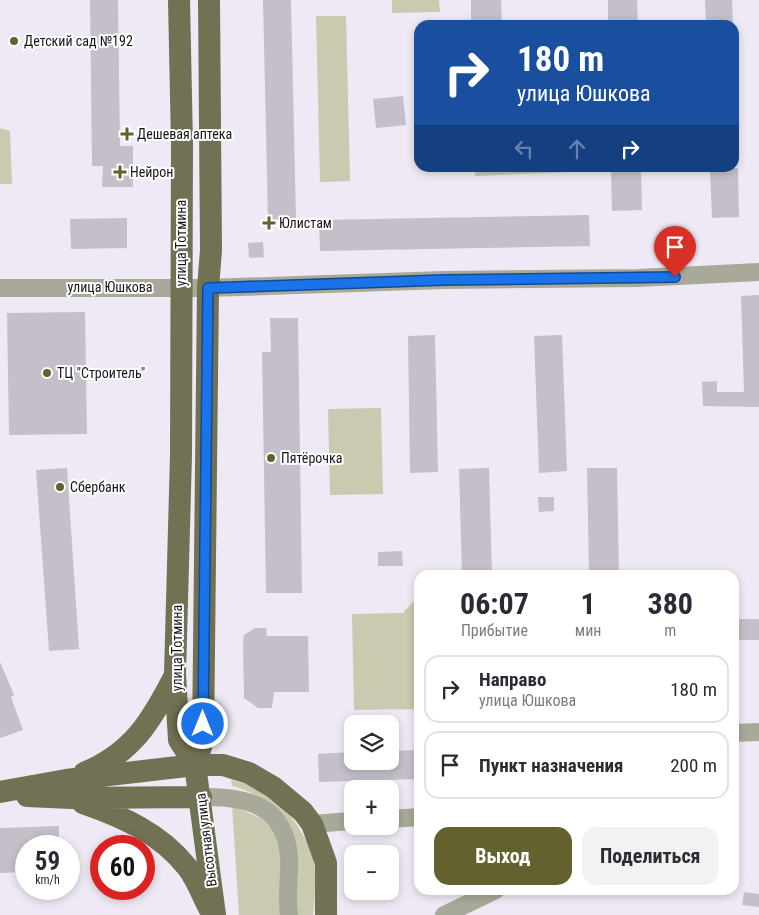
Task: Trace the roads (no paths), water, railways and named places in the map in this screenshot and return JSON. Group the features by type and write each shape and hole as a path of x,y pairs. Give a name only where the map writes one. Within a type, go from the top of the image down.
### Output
{"main road":[{"name":"улица Тотмина","path":"179,0 181,456 175,674 179,740 195,765"},
{"name":"улица Тотмина","path":"195,765 203,741 208,288 211,250 209,0"},
{"path":"68,789 129,746 157,710 175,674"},
{"path":"0,794 68,789 195,765 224,766 249,773 273,787 303,812 312,824 326,863 326,915"},
{"name":"Высотная улица","path":"195,765 201,797 213,915"},
{"path":"68,789 201,797"},
{"path":"68,789 140,827 168,847 188,868 213,915"}],"street":[{"name":"улица Юшкова","path":"0,288 208,288 444,280 638,278 759,272"},
{"path":"739,733 759,732"},
{"path":"201,797 231,796 255,804 283,827 289,858 289,915"},
{"path":"399,818 414,817"},
{"path":"312,824 344,822"},
{"path":"444,915 486,895"}],"place":[{"name":"Детский сад №192","path":"14,41"},
{"name":"Дешевая аптека","path":"127,134"},
{"name":"Нейрон","path":"120,172"},
{"name":"Юлистам","path":"269,223"},
{"name":"ТЦ \"Строитель\"","path":"47,373"},
{"name":"Пятёрочка","path":"271,458"},
{"name":"Сбербанк","path":"60,487"}]}
